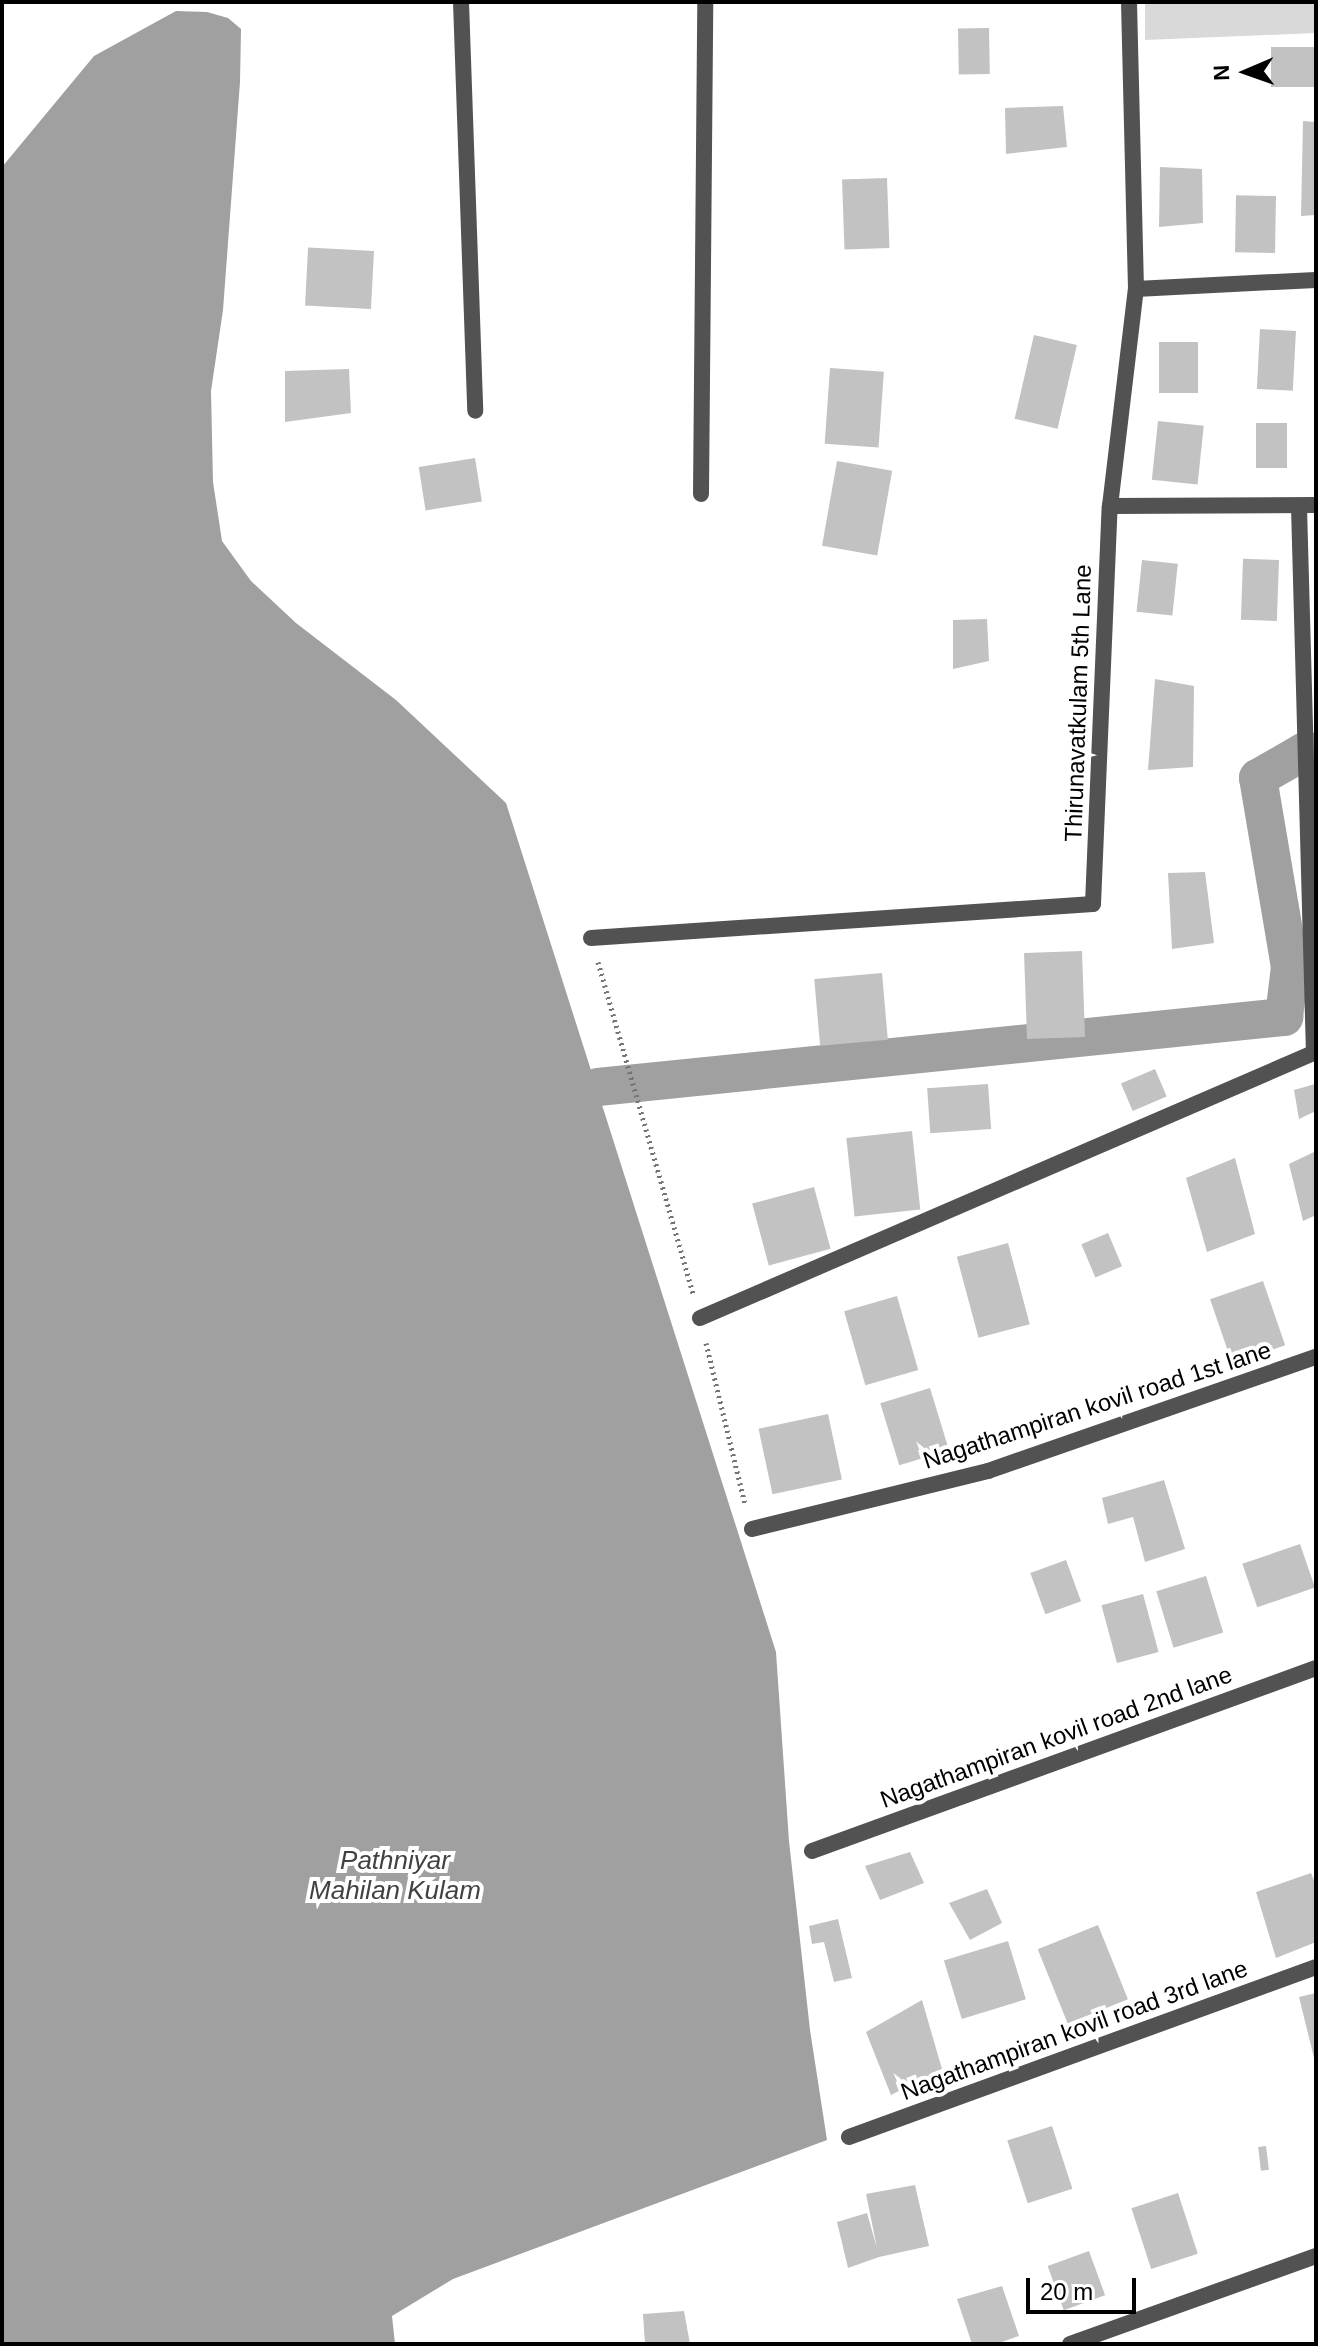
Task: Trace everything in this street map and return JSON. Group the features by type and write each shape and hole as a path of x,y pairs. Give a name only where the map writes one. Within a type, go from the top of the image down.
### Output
{"street":[{"path":"461,2 475,411"},
{"path":"701,494 705,2"},
{"name":"Thirunavatkulam 5th Lane","path":"591,938 1093,904 1110,506 1136,289 1129,2"},
{"path":"1136,289 1316,280"},
{"path":"700,1318 1315,1052 1307,506 1110,506"},
{"name":"Nagathampiran kovil road 1st lane","path":"752,1529 988,1471 1316,1357"},
{"name":"Nagathampiran kovil road 2nd lane","path":"812,1851 1316,1668"},
{"name":"Nagathampiran kovil road 3rd lane","path":"849,2137 1316,1967"},
{"path":"1070,2344 1316,2256"}],"path":[{"path":"591,938 700,1318 752,1529"}],"shaded area":[{"path":"1145,2 1316,2 1316,33 1145,40"}],"water":[{"name":"Pathniyar Mahilan Kulam","path":"176,11 207,12 228,18 241,29 223,310 211,391 213,482 222,541 251,581 296,623 396,700 506,803 776,1652 789,1841 810,2030 827,2140 453,2279 392,2316 395,2344 2,2344 2,167 94,56"}],"building":[{"path":"989,28 990,74 959,75 958,29"},
{"path":"1271,47 1316,47 1316,87 1271,87"},
{"path":"1063,106 1067,147 1006,154 1005,108"},
{"path":"1303,121 1316,122 1316,215 1301,216"},
{"path":"1160,167 1202,169 1203,223 1159,227"},
{"path":"887,178 889,248 844,250 842,180"},
{"path":"1236,195 1276,196 1275,253 1235,252"},
{"path":"308,248 374,251 371,309 305,305"},
{"path":"1260,329 1296,331 1293,391 1257,389"},
{"path":"1034,335 1077,345 1058,429 1015,419"},
{"path":"1159,342 1198,342 1198,393 1159,393"},
{"path":"830,368 884,372 879,448 825,444"},
{"path":"349,369 351,413 285,422 285,371"},
{"path":"1158,421 1204,426 1198,484 1152,480"},
{"path":"1256,423 1287,423 1287,468 1256,468"},
{"path":"475,458 482,501 426,510 419,467"},
{"path":"837,461 892,471 877,555 822,546"},
{"path":"1243,559 1279,560 1277,621 1241,620"},
{"path":"1142,560 1178,564 1172,615 1137,612"},
{"path":"987,619 989,661 953,669 953,620"},
{"path":"1155,679 1194,686 1193,767 1148,770"},
{"path":"1205,872 1214,943 1172,949 1168,873"},
{"path":"1082,951 1085,1037 1027,1039 1024,953"},
{"path":"882,973 888,1040 820,1046 814,979"},
{"path":"1155,1069 1167,1097 1133,1111 1121,1083"},
{"path":"988,1084 991,1129 930,1133 927,1088"},
{"path":"1315,1084 1316,1111 1299,1119 1294,1090"},
{"path":"912,1131 920,1210 855,1216 846,1138"},
{"path":"1316,1151 1316,1215 1303,1221 1289,1164"},
{"path":"1235,1158 1255,1234 1207,1252 1186,1178"},
{"path":"814,1187 831,1249 769,1265 752,1204"},
{"path":"1108,1233 1122,1266 1095,1277 1081,1244"},
{"path":"1008,1243 1030,1324 979,1338 957,1257"},
{"path":"1263,1281 1285,1345 1232,1364 1210,1299"},
{"path":"897,1296 918,1370 865,1385 844,1311"},
{"path":"930,1388 949,1450 899,1465 880,1403"},
{"path":"828,1414 842,1480 772,1494 759,1429"},
{"path":"1164,1480 1185,1549 1145,1562 1133,1517 1108,1524 1102,1498"},
{"path":"1300,1544 1315,1587 1257,1607 1242,1564"},
{"path":"1066,1560 1081,1601 1045,1614 1030,1573"},
{"path":"1206,1576 1223,1632 1174,1648 1156,1591"},
{"path":"1143,1594 1159,1652 1117,1663 1101,1605"},
{"path":"910,1852 924,1883 880,1900 865,1866"},
{"path":"1311,1873 1316,1885 1316,1942 1276,1958 1256,1892"},
{"path":"987,1889 1002,1923 970,1940 949,1903"},
{"path":"838,1919 852,1978 834,1982 824,1942 812,1944 809,1926"},
{"path":"1098,1925 1128,1999 1068,2024 1038,1949"},
{"path":"1008,1941 1026,1999 962,2019 944,1961"},
{"path":"1316,1993 1316,2062 1315,2062 1299,1997"},
{"path":"922,2000 942,2069 891,2095 866,2032"},
{"path":"1052,2126 1072,2189 1028,2203 1007,2141"},
{"path":"1266,2146 1269,2170 1261,2171 1258,2147"},
{"path":"915,2185 929,2246 879,2257 848,2268 837,2222 867,2213 877,2248 866,2194"},
{"path":"1178,2193 1198,2254 1151,2269 1131,2208"},
{"path":"1089,2251 1105,2295 1064,2310 1048,2266"},
{"path":"1002,2286 1019,2336 996,2344 972,2344 957,2299"},
{"path":"684,2311 690,2344 645,2344 643,2314"}],"waterway":[{"path":"598,1087 1284,1017 1290,967 1258,778 1305,751 1316,752"}]}
